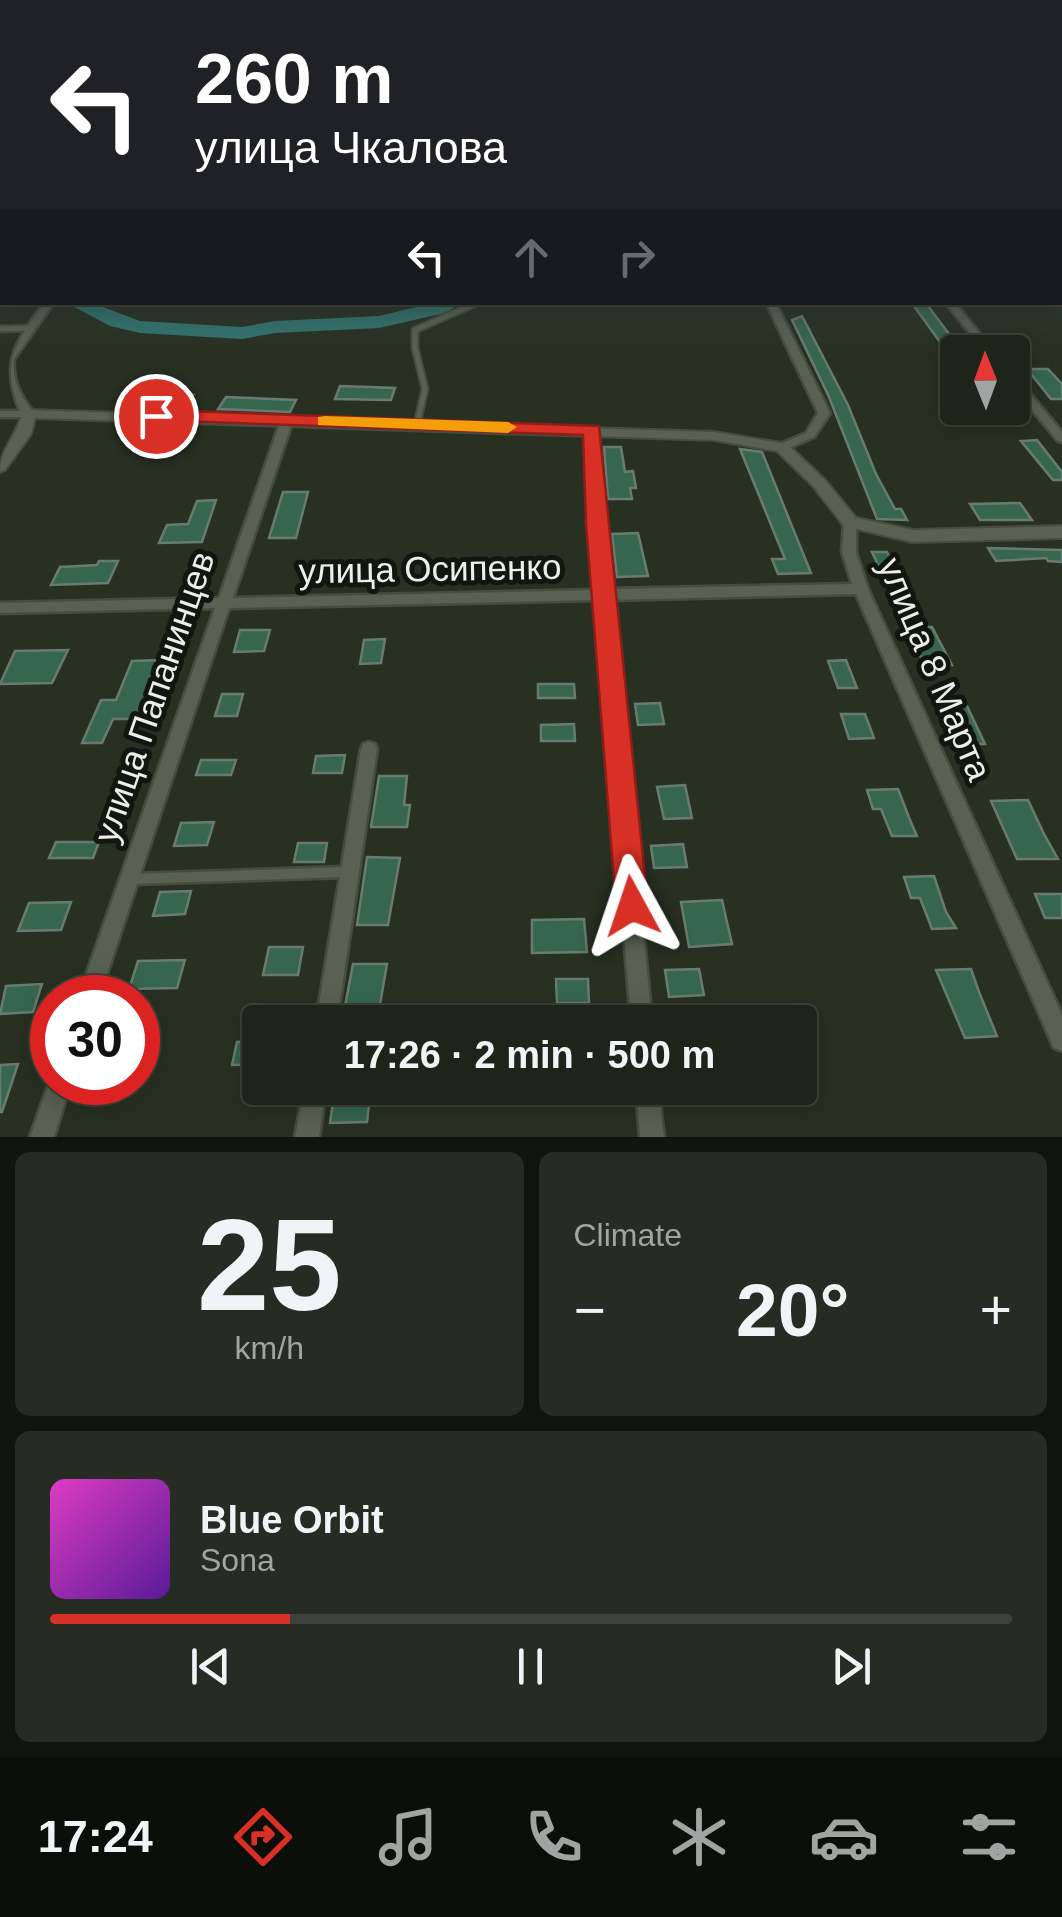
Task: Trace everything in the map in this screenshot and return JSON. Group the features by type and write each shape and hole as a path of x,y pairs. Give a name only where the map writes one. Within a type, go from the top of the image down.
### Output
{"street":[{"path":"0,467 24,434 29,414 10,384 9,359 47,305"},
{"path":"0,414 593,430 756,440 782,447 810,434 824,413 771,305"},
{"path":"951,305 976,335"},
{"path":"1030,401 1062,439"},
{"name":"улица Папанинцев","path":"96,975 286,420"},
{"path":"593,430 641,1005"},
{"name":"улица 8 Марта","path":"782,447 850,522 850,552 861,589 1062,1040"},
{"path":"850,522 913,536 1062,532"},
{"name":"улица Осипенко","path":"0,608 861,589"},
{"path":"329,1005 370,749"},
{"path":"42,1137 52,1105"},
{"path":"307,1137 312,1105"},
{"path":"649,1105 652,1137"}],"lane":[{"path":"417,424 425,389 415,348 415,330 472,305"},
{"path":"0,329 32,328"},
{"path":"127,879 352,872"}],"building":[{"path":"913,305 927,305 950,335 940,335 940,342"},
{"path":"802,316 848,405 876,474 895,509 901,509 907,520 877,519 829,397 792,320"},
{"path":"1030,369 1048,369 1062,384 1062,399 1051,399"},
{"path":"340,386 395,388 391,400 335,399"},
{"path":"145,393 193,395 184,408 135,406"},
{"path":"226,397 296,400 290,412 218,409"},
{"path":"1037,440 1062,472 1062,480 1053,480 1021,441"},
{"path":"604,447 621,447 625,472 633,471 636,488 630,488 632,499 608,499"},
{"path":"740,449 762,452 811,573 778,574 772,559 785,559"},
{"path":"283,492 308,492 296,538 269,538"},
{"path":"216,500 202,542 159,543 167,525 188,524 197,501"},
{"path":"1020,503 1032,520 980,520 970,504"},
{"path":"638,533 648,576 617,577 612,534"},
{"path":"988,548 1062,550 1062,562 1046,558 996,561"},
{"path":"872,552 887,552 924,627 932,627 952,665 925,666"},
{"path":"99,561 118,561 108,583 51,585 60,567 97,565"},
{"path":"240,630 270,630 264,651 234,652"},
{"path":"385,639 381,663 360,664 364,640"},
{"path":"68,650 52,683 0,684 15,651"},
{"path":"161,660 140,719 113,719 102,743 82,743 101,700 116,700 132,661"},
{"path":"846,660 857,688 838,688 828,661"},
{"path":"538,684 574,684 575,698 538,698"},
{"path":"222,694 243,694 237,716 215,716"},
{"path":"660,703 664,724 638,725 635,704"},
{"path":"967,706 985,744 965,744 948,707"},
{"path":"841,714 865,714 874,738 849,739"},
{"path":"574,724 575,741 541,741 541,725"},
{"path":"345,755 342,773 313,773 316,756"},
{"path":"201,760 236,760 231,775 196,775"},
{"path":"379,776 407,776 407,827 371,827"},
{"path":"685,785 692,818 664,819 657,787"},
{"path":"898,789 917,836 892,836 881,809 873,809 867,790"},
{"path":"1028,800 1058,859 1017,859 991,801"},
{"path":"214,822 207,845 174,846 181,823"},
{"path":"56,842 99,842 93,858 49,858"},
{"path":"298,843 327,843 324,862 294,862"},
{"path":"683,844 687,867 654,868 651,846"},
{"path":"367,857 400,858 388,925 357,925"},
{"path":"934,876 956,928 932,929 920,898 911,898 904,877"},
{"path":"191,891 185,914 153,916 160,892"},
{"path":"1035,894 1062,894 1062,918 1045,918"},
{"path":"722,900 732,944 689,947 681,902"},
{"path":"71,902 61,930 18,931 29,903"},
{"path":"584,919 587,952 532,953 532,920"},
{"path":"269,947 303,947 298,975 263,975"},
{"path":"185,960 177,988 160,988 160,975 134,975 138,961"},
{"path":"353,964 387,964 380,1005 345,1005"},
{"path":"699,969 704,995 669,997 665,970"},
{"path":"971,969 997,1036 965,1038 936,970"},
{"path":"556,979 588,979 589,1003 557,1003"},
{"path":"30,985 30,1012 0,1014 6,986"},
{"path":"237,1042 242,1042 242,1065 232,1065"},
{"path":"18,1064 2,1112 0,1112 0,1065"},
{"path":"333,1105 369,1105 367,1122 330,1123"}],"waterway":[{"path":"80,305 117,322 140,327 242,333 275,327 379,322 446,305"}],"slow traffic":[{"path":"325,421 508,427"}],"route":[{"path":"156,416 593,430 597,524 632,906"}]}
